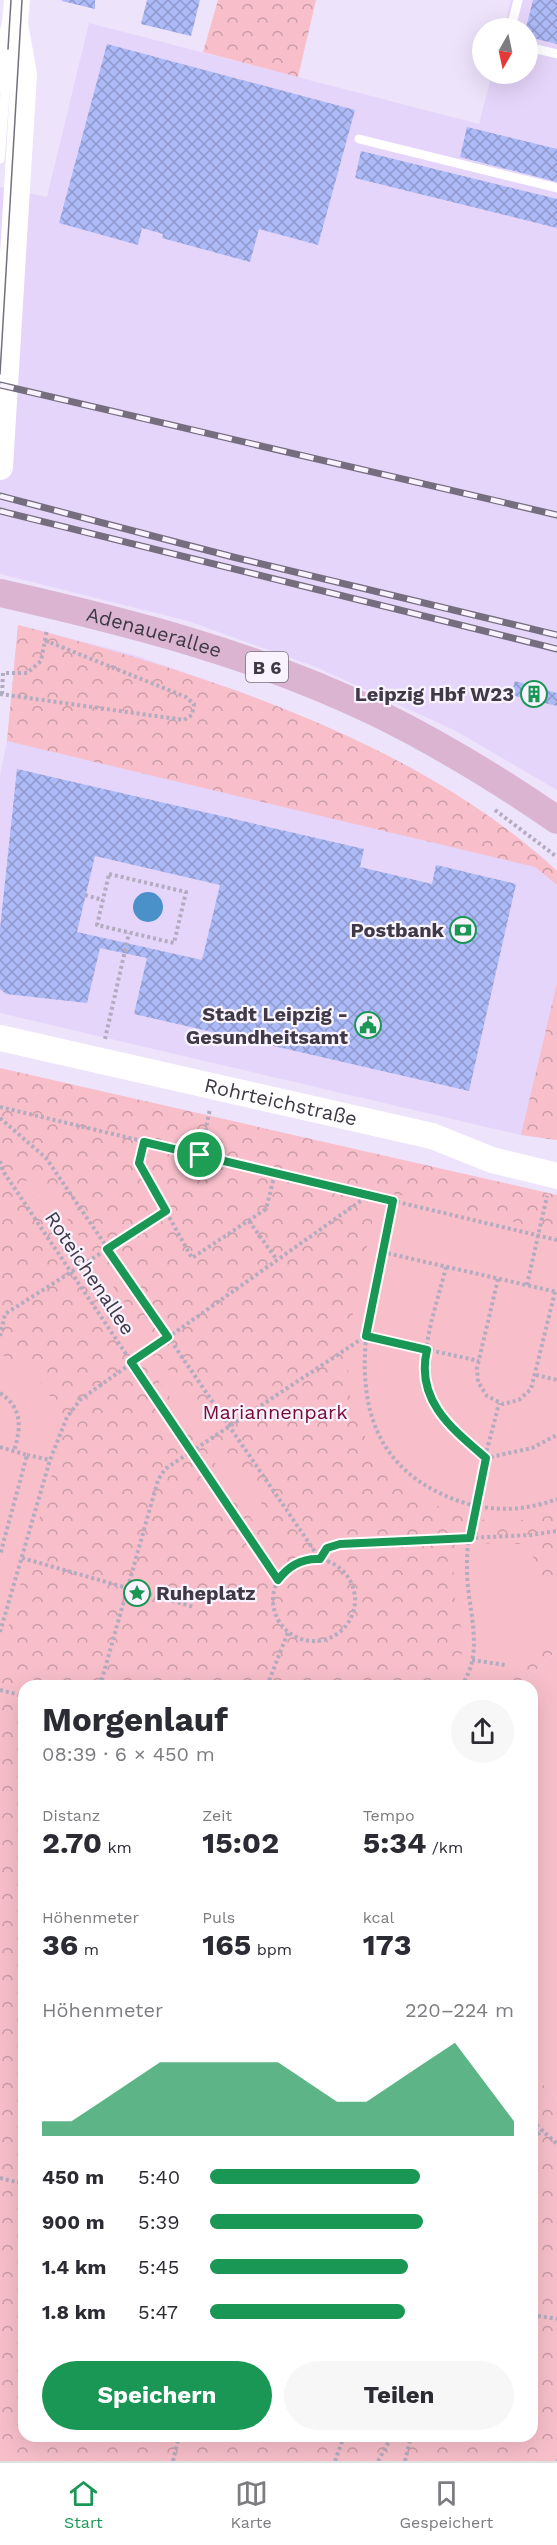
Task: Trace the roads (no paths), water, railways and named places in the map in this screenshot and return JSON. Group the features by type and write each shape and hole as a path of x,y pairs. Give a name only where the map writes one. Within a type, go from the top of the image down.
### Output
{"main road":[{"path":"0,80 16,12"},
{"path":"0,467 24,74 16,12"},
{"name":"Adenauerallee","path":"0,593 188,640 273,669 376,712 474,765 557,820"},
{"name":"Rohrteichstraße","path":"0,1038 432,1136 492,1160 555,1176"}],"lane":[{"path":"513,18 518,0"},
{"path":"0,159 8,49"},
{"path":"538,49 557,54"},
{"path":"359,139 557,188"}],"water":[{"path":"148,892 158,897 163,907 158,917 148,922 138,917 133,907 138,897"}],"tram line":[{"path":"8,49 11,0"},
{"path":"0,374 22,0"}],"railway":[{"path":"0,385 557,515"},
{"path":"0,496 233,557 557,635"},
{"path":"0,511 557,649"}],"place":[{"name":"Leipzig Hbf W23","path":"534,694"},
{"name":"Postbank","path":"463,930"},
{"name":"Stadt Leipzig - Gesundheitsamt","path":"368,1025"},
{"name":"Ruheplatz","path":"137,1593"}],"park label":[{"name":"Mariannenpark","path":"275,1412"}]}
